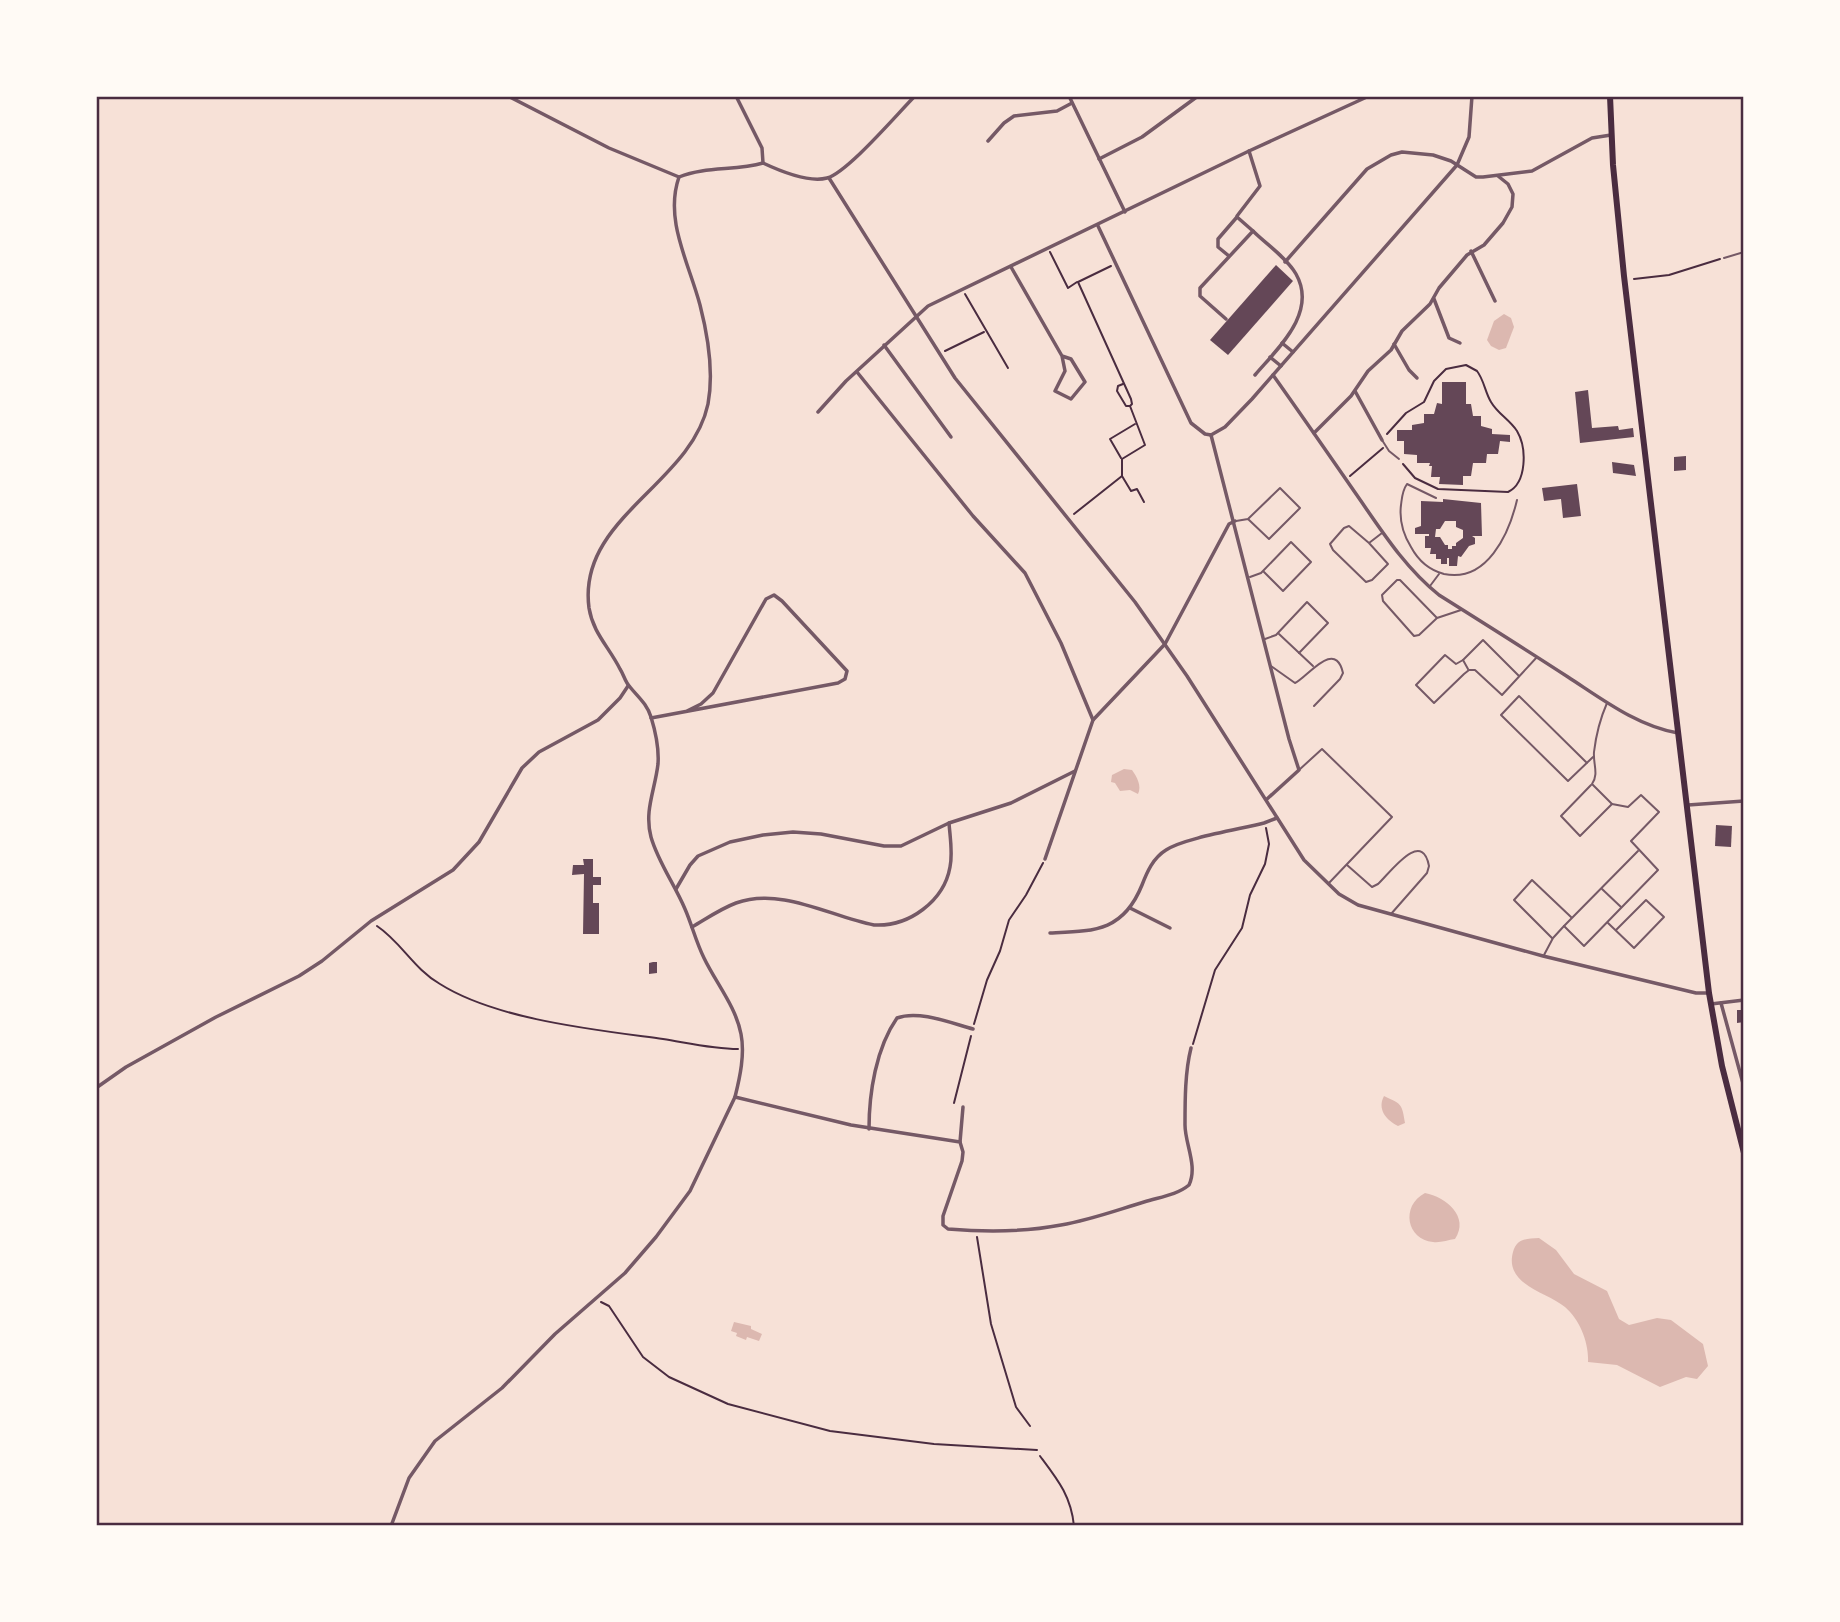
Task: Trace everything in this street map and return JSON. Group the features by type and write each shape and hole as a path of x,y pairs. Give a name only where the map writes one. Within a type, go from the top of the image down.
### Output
{"main road":[{"path":"1610,96 1611,135 1625,280 1710,1004 1744,1153"}],"street":[{"path":"508,96 609,148 679,177 695,171 747,168 763,163 777,170 812,178 829,178 862,152 915,96"},
{"path":"736,96 762,148 763,163"},
{"path":"1069,96 1125,212"},
{"path":"1099,159 1142,137 1198,96"},
{"path":"818,412 915,315 928,306 1369,96"},
{"path":"1098,226 1191,423 1205,434 1211,435 1225,427 1273,375 1457,165 1469,137 1472,96"},
{"path":"988,141 1014,116 1057,111 1072,103"},
{"path":"1285,262 1367,169 1402,152 1417,152 1443,158 1476,177 1496,176 1532,171 1592,138 1611,135"},
{"path":"1229,256 1218,247 1218,239 1260,186 1249,151"},
{"path":"1314,433 1355,391 1368,371 1394,344 1404,329 1418,317 1471,251 1487,242 1506,219 1512,208 1511,189 1504,180 1496,176"},
{"path":"391,1526 409,1478 430,1448 447,1430 502,1388 586,1305 632,1266 674,1215 690,1191 735,1097 743,1048 738,1021 704,958 653,843 649,805 658,762 651,718 642,699 628,686 620,668 602,642 593,622 589,594 591,572 601,550 620,522 686,451 702,424 709,394 707,338 700,304 676,226 674,195 679,177"},
{"path":"829,178 939,354 985,417 1136,602 1304,860 1328,885 1358,905 1391,915 1543,956 1696,993 1709,993"},
{"path":"1237,217 1295,272 1299,281 1301,304 1293,328 1255,375"},
{"path":"1226,319 1200,296 1199,292 1252,231"},
{"path":"1471,251 1494,301"},
{"path":"1011,267 1062,356 1065,371 1055,391 1071,399 1085,382 1071,359 1062,356"},
{"path":"1434,297 1449,338 1460,343"},
{"path":"1282,343 1293,352"},
{"path":"1394,344 1409,370 1417,378"},
{"path":"884,345 951,438"},
{"path":"1270,357 1281,366"},
{"path":"857,372 973,516 1025,573 1058,636 1093,720"},
{"path":"1273,375 1408,568 1462,610 1607,702 1660,730 1678,733"},
{"path":"1355,391 1382,440"},
{"path":"1211,435 1299,770 1266,800"},
{"path":"1045,859 1093,720 1165,644 1229,524 1234,521"},
{"path":"651,718 838,682 845,679 846,671 774,595 766,599 713,693 701,704 687,711"},
{"path":"96,1088 126,1067 216,1017 299,976 323,961 371,921 453,870 479,842 522,768 539,752 610,711 628,686"},
{"path":"676,890 698,856 730,842 793,832 896,847 910,843 949,823 1011,803 1075,771"},
{"path":"1686,805 1744,801"},
{"path":"1050,933 1100,929 1118,920 1130,908 1152,863 1164,851 1177,845 1277,818"},
{"path":"692,928 729,906 765,897 790,901 874,925 903,921 932,902 946,882 951,861 949,823"},
{"path":"1130,908 1170,928"},
{"path":"1710,1004 1744,1000"},
{"path":"1721,1003 1744,1087"},
{"path":"869,1129 870,1098 878,1062 897,1018 915,1016 973,1029"},
{"path":"963,1107 960,1142 963,1156 943,1216 943,1225 948,1229 977,1231 1062,1225 1184,1189 1189,1185 1192,1177 1185,1126 1187,1064 1191,1048"},
{"path":"735,1097 869,1129 960,1142"}],"lane":[{"path":"1724,258 1744,252"},
{"path":"1382,440 1399,459"},
{"path":"1436,498 1406,484 1400,516 1404,534 1427,567 1439,573 1454,575 1470,572 1487,560 1508,530 1517,500"},
{"path":"1234,521 1248,519 1280,488 1300,508 1269,539 1248,519"},
{"path":"1349,526 1369,543 1388,564 1372,580 1366,582 1330,544 1349,526"},
{"path":"1369,543 1383,533"},
{"path":"1249,578 1263,571 1291,542 1311,562 1283,590 1263,571"},
{"path":"1430,587 1439,573"},
{"path":"1437,618 1400,580 1382,595 1383,601 1415,636 1437,618 1462,610"},
{"path":"1264,639 1278,633 1307,602 1328,623 1299,653"},
{"path":"1278,633 1313,667"},
{"path":"1469,670 1434,703 1416,685 1445,656 1456,664 1483,640 1520,677"},
{"path":"1463,660 1469,670 1479,673 1502,695 1537,657"},
{"path":"1271,666 1295,683 1322,661 1332,659 1342,667 1340,679 1314,706"},
{"path":"1587,763 1519,696 1501,715 1568,781 1594,757"},
{"path":"1607,702 1600,719 1594,757 1596,773 1592,785 1561,817 1580,836 1612,804"},
{"path":"1299,770 1322,749 1392,817 1328,885"},
{"path":"1564,926 1584,946 1658,870 1631,841 1659,812 1641,795 1628,807 1612,804 1592,785"},
{"path":"1543,956 1564,926 1638,850"},
{"path":"1347,865 1372,887 1410,852 1418,851 1424,855 1429,863 1427,873 1391,915"},
{"path":"1553,939 1514,900 1532,880 1572,918"},
{"path":"1602,888 1621,908"},
{"path":"1608,923 1634,948 1664,917 1646,900 1616,930"}],"path":[{"path":"1049,249 1068,288 1115,264"},
{"path":"1625,280 1668,275 1724,258"},
{"path":"1078,282 1124,384 1144,445 1122,459"},
{"path":"963,290 1008,368"},
{"path":"939,354 985,331"},
{"path":"1382,440 1406,412 1423,402 1432,384 1446,369 1466,365 1477,371 1490,402 1515,429 1520,439 1522,463 1520,480 1515,488 1508,492 1443,490 1415,478 1399,459"},
{"path":"1417,378 1432,384"},
{"path":"1124,384 1116,388 1126,406 1130,406"},
{"path":"1135,424 1110,439 1122,459 1122,476 1131,491 1138,489 1144,502"},
{"path":"1346,479 1385,446"},
{"path":"1068,519 1122,476"},
{"path":"1191,1048 1215,970 1242,928 1250,895 1265,864 1269,844 1264,823"},
{"path":"954,1103 987,980 1000,951 1009,920 1045,859"},
{"path":"371,921 389,934 415,966 427,976 470,1000 539,1019 616,1033 730,1049 743,1048"},
{"path":"977,1231 991,1324 1016,1407 1030,1426"},
{"path":"586,1305 603,1302 610,1306 643,1357 669,1377 728,1404 830,1431 934,1444 1037,1450"},
{"path":"1040,1456 1060,1482 1072,1505 1074,1526"}],"shaded area":[{"path":"1504,314 1511,318 1514,327 1506,348 1499,350 1487,340 1494,321"},
{"path":"1124,769 1132,770 1136,776 1138,794 1130,790 1120,791 1115,783 1111,782 1112,775"},
{"path":"1384,1096 1400,1105 1405,1123 1398,1126 1386,1117 1382,1110"},
{"path":"1425,1193 1441,1199 1454,1209 1460,1223 1455,1239 1441,1242 1424,1240 1412,1229 1412,1206"},
{"path":"1539,1238 1556,1250 1574,1274 1607,1291 1619,1319 1629,1325 1657,1318 1671,1320 1703,1344 1708,1366 1697,1379 1686,1377 1660,1387 1617,1365 1588,1362 1587,1347 1575,1318 1565,1307 1521,1280 1515,1272 1512,1263 1517,1244 1523,1240"},
{"path":"734,1322 751,1326 751,1329 762,1334 759,1341 736,1336 737,1333 731,1331"}],"building":[{"path":"1276,265 1293,281 1228,355 1210,340"},
{"path":"1442,382 1466,382 1466,404 1471,404 1473,416 1481,416 1481,426 1492,429 1492,434 1510,435 1510,442 1500,441 1498,454 1487,454 1486,463 1473,463 1471,476 1463,476 1463,485 1439,484 1440,477 1431,477 1430,463 1417,463 1417,455 1404,454 1404,441 1397,441 1397,430 1412,430 1412,425 1424,423 1424,414 1434,414 1437,403 1442,404"},
{"path":"1588,390 1592,428 1633,428 1634,437 1580,443 1575,392"},
{"path":"1686,456 1686,470 1674,471 1674,457"},
{"path":"1612,462 1634,465 1636,476 1613,473"},
{"path":"1577,484 1581,516 1563,518 1561,499 1544,501 1542,488"},
{"path":"1443,499 1481,503 1482,536 1472,536 1475,538 1475,544 1469,546 1461,557 1458,556 1457,566 1449,566 1449,558 1447,564 1441,564 1441,559 1436,559 1436,554 1430,554 1431,548 1425,548 1425,536 1429,534 1415,534 1415,528 1421,526 1421,501 1443,502","holes":["1445,521 1456,521 1456,527 1463,530 1463,538 1456,546 1452,546 1452,549 1448,549 1448,545 1445,545 1440,537 1435,537 1436,529 1440,529"]},
{"path":"1716,825 1732,826 1731,847 1715,846"},
{"path":"583,859 593,859 593,877 601,877 601,885 593,885 593,903 599,903 599,934 583,934 584,874 572,875 573,865 584,865"},
{"path":"657,962 657,973 649,974 649,963"},
{"path":"1737,1010 1744,1010 1744,1022 1737,1023"}]}
